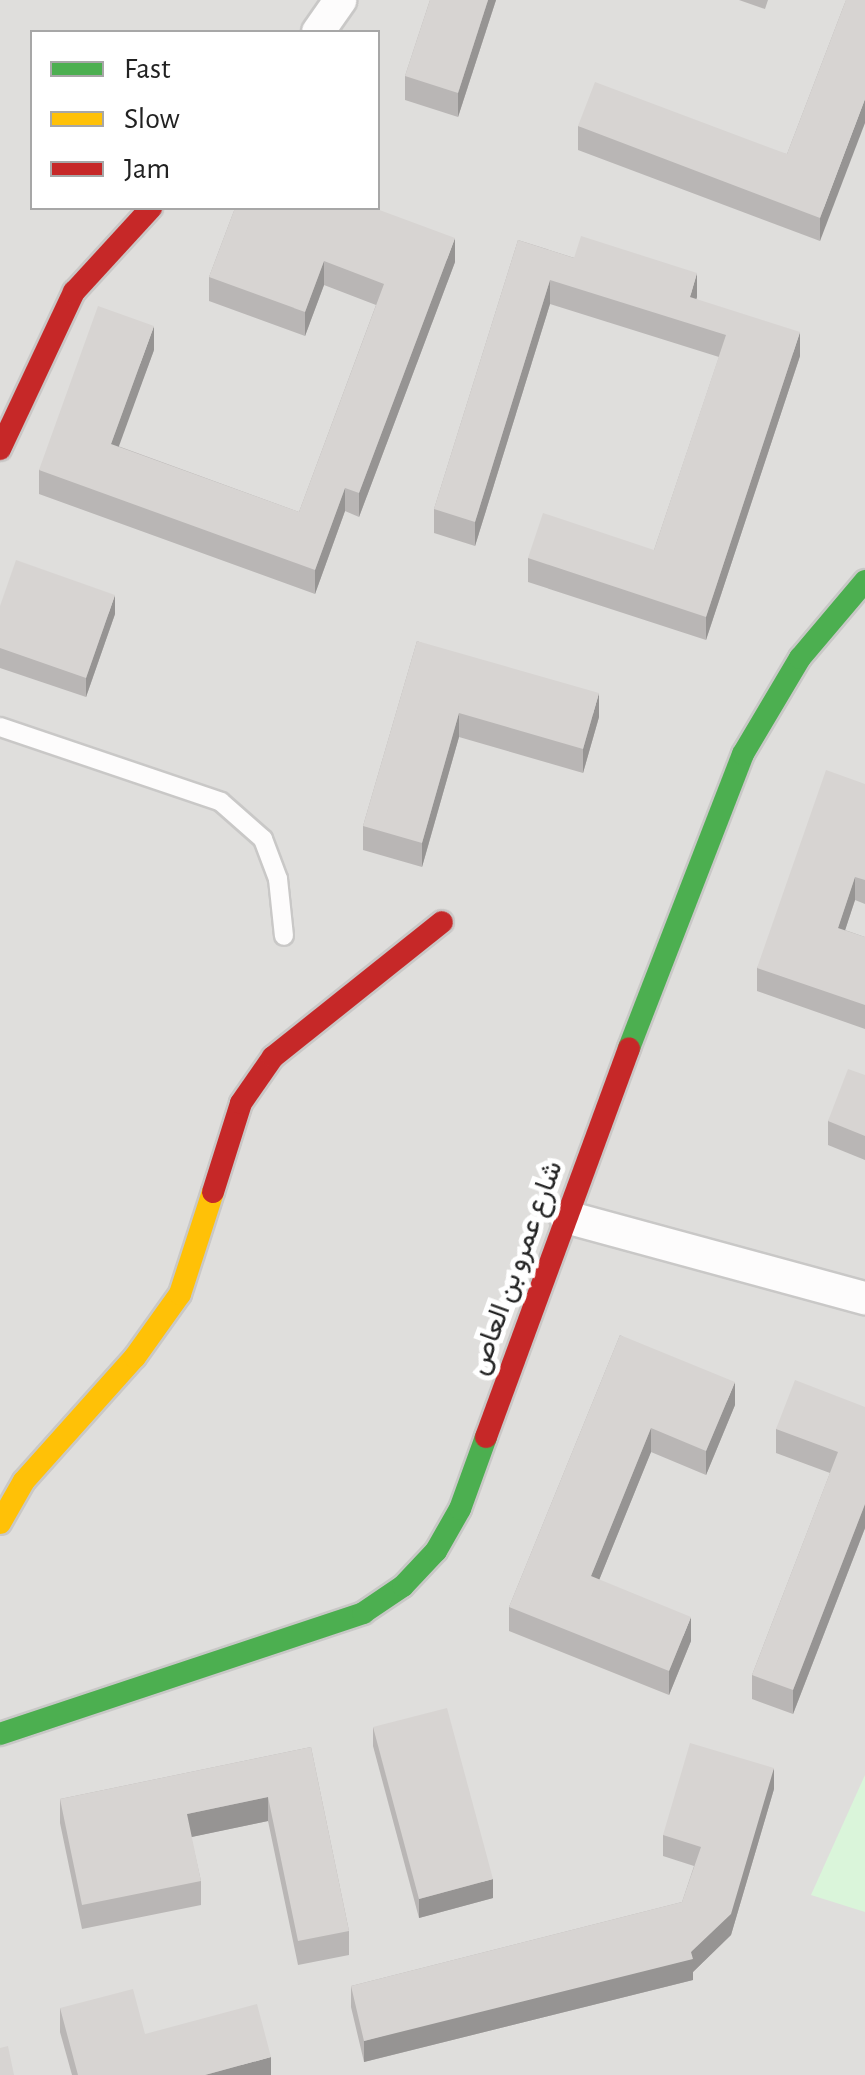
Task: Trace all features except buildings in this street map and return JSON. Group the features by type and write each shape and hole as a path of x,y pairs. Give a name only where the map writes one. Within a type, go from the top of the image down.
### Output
{"street":[{"path":"319,30 340,0"},
{"path":"0,449 46,340 74,292 149,210"},
{"name":"شارع عمرو بن العاص","path":"0,1734 362,1613 403,1586 436,1551 460,1509 566,1217 743,754 800,658 865,580"},
{"path":"0,1523 24,1481 135,1357 180,1294 208,1216 219,1158 242,1103 273,1057 442,922"},
{"path":"566,1217 865,1298"}],"lane":[{"path":"0,728 221,802 263,839 278,879 284,936"}],"shaded area":[{"path":"0,0 865,0 865,2075 0,2075"}],"green space":[{"path":"865,1775 865,1912 811,1895"}],"traffic: fast":[{"path":"629,1048 743,754 800,658 865,581"},
{"path":"0,1734 363,1613 403,1586 436,1551 460,1509 486,1437"}],"traffic: slow":[{"path":"0,1523 24,1481 135,1357 180,1294 213,1192"}],"traffic: jam":[{"path":"0,449 74,292 149,210"},
{"path":"213,1192 241,1103 273,1057 442,922"},
{"path":"486,1437 629,1048"}]}
